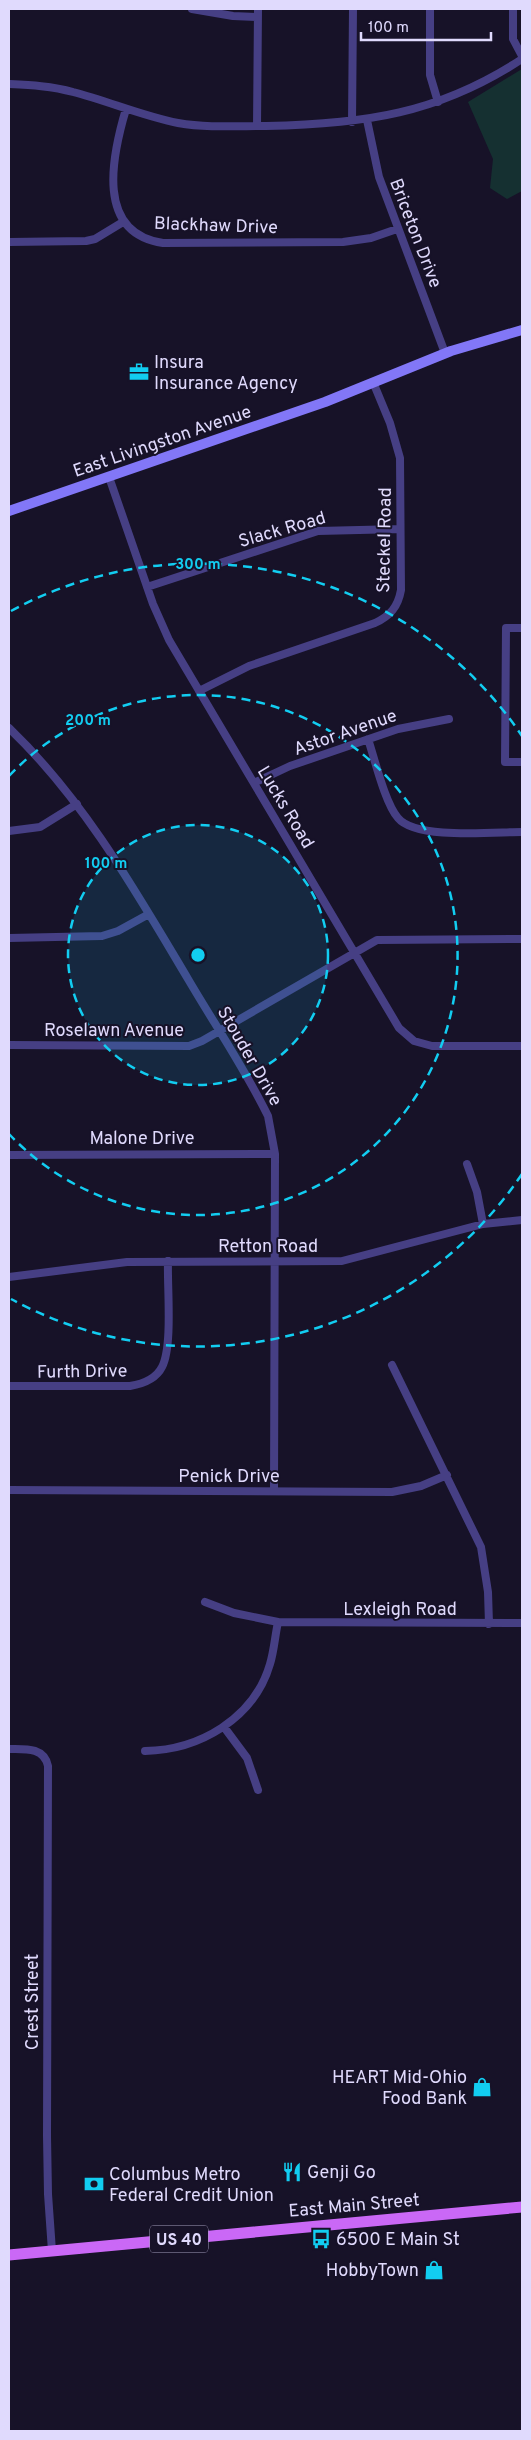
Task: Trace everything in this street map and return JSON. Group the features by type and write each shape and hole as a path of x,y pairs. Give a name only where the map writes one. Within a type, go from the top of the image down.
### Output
{"main road":[{"name":"East Livingston Avenue","path":"9,511 325,402 445,353 493,336 522,330"},
{"name":"East Main Street","path":"9,2254 522,2207"}],"street":[{"path":"192,9 233,16 258,13 257,126"},
{"path":"352,122 353,9"},
{"path":"430,9 430,75 438,102"},
{"path":"9,84 56,88 155,118 199,126 257,126 367,120 438,102 478,85 522,58 513,39 513,9"},
{"path":"9,242 86,241 95,239 123,222 116,208 114,174 118,134 126,109"},
{"name":"Briceton Drive","path":"367,120 374,163 445,353"},
{"name":"Blackhaw Drive","path":"123,222 141,237 162,242 343,242 372,238 398,229"},
{"name":"Steckel Road","path":"199,690 249,666 375,624 393,611 400,597 400,458 390,424 373,382"},
{"name":"Lucks Road","path":"109,477 160,622 399,1028 414,1041 432,1046 522,1046"},
{"name":"Slack Road","path":"148,587 318,531 400,529"},
{"path":"522,628 506,628 505,762 522,762"},
{"name":"Astor Avenue","path":"254,783 290,766 368,739 417,724 449,719"},
{"name":"Stouder Drive","path":"9,728 50,771 77,804 117,860 268,1116 275,1154 274,1492"},
{"path":"368,739 392,809 407,826 429,832 522,832"},
{"path":"9,831 40,827 77,804"},
{"path":"9,938 102,936 118,931 149,914"},
{"name":"Roselawn Avenue","path":"9,1045 179,1046 196,1044 367,944 386,939 522,939"},
{"name":"Malone Drive","path":"9,1154 275,1154"},
{"path":"467,1164 477,1192 483,1224"},
{"name":"Retton Road","path":"9,1278 103,1263 348,1260 483,1224 522,1220"},
{"name":"Furth Drive","path":"9,1386 130,1386 139,1385 157,1374 162,1367 167,1346 168,1261"},
{"path":"392,1365 474,1531 482,1553 488,1592 489,1624"},
{"name":"Penick Drive","path":"9,1490 274,1492 408,1490 447,1475"},
{"name":"Lexleigh Road","path":"205,1602 234,1613 278,1622 522,1623"},
{"path":"145,1751 173,1750 187,1746 224,1727 247,1706 264,1680 270,1666 278,1622"},
{"path":"224,1727 247,1758 258,1790"},
{"name":"Crest Street","path":"9,1749 32,1750 43,1755 48,1766 47,2136 48,2194 52,2250"}],"green space":[{"path":"522,69 522,191 507,199 490,188 493,159 468,102"}],"place":[{"name":"Insura Insurance Agency","path":"139,372"},
{"name":"HEART Mid-Ohio Food Bank","path":"482,2087"},
{"name":"Genji Go","path":"292,2172"},
{"name":"Columbus Metro Federal Credit Union","path":"94,2184"},
{"name":"6500 E Main St","path":"321,2239"},
{"name":"HobbyTown","path":"434,2270"}]}
